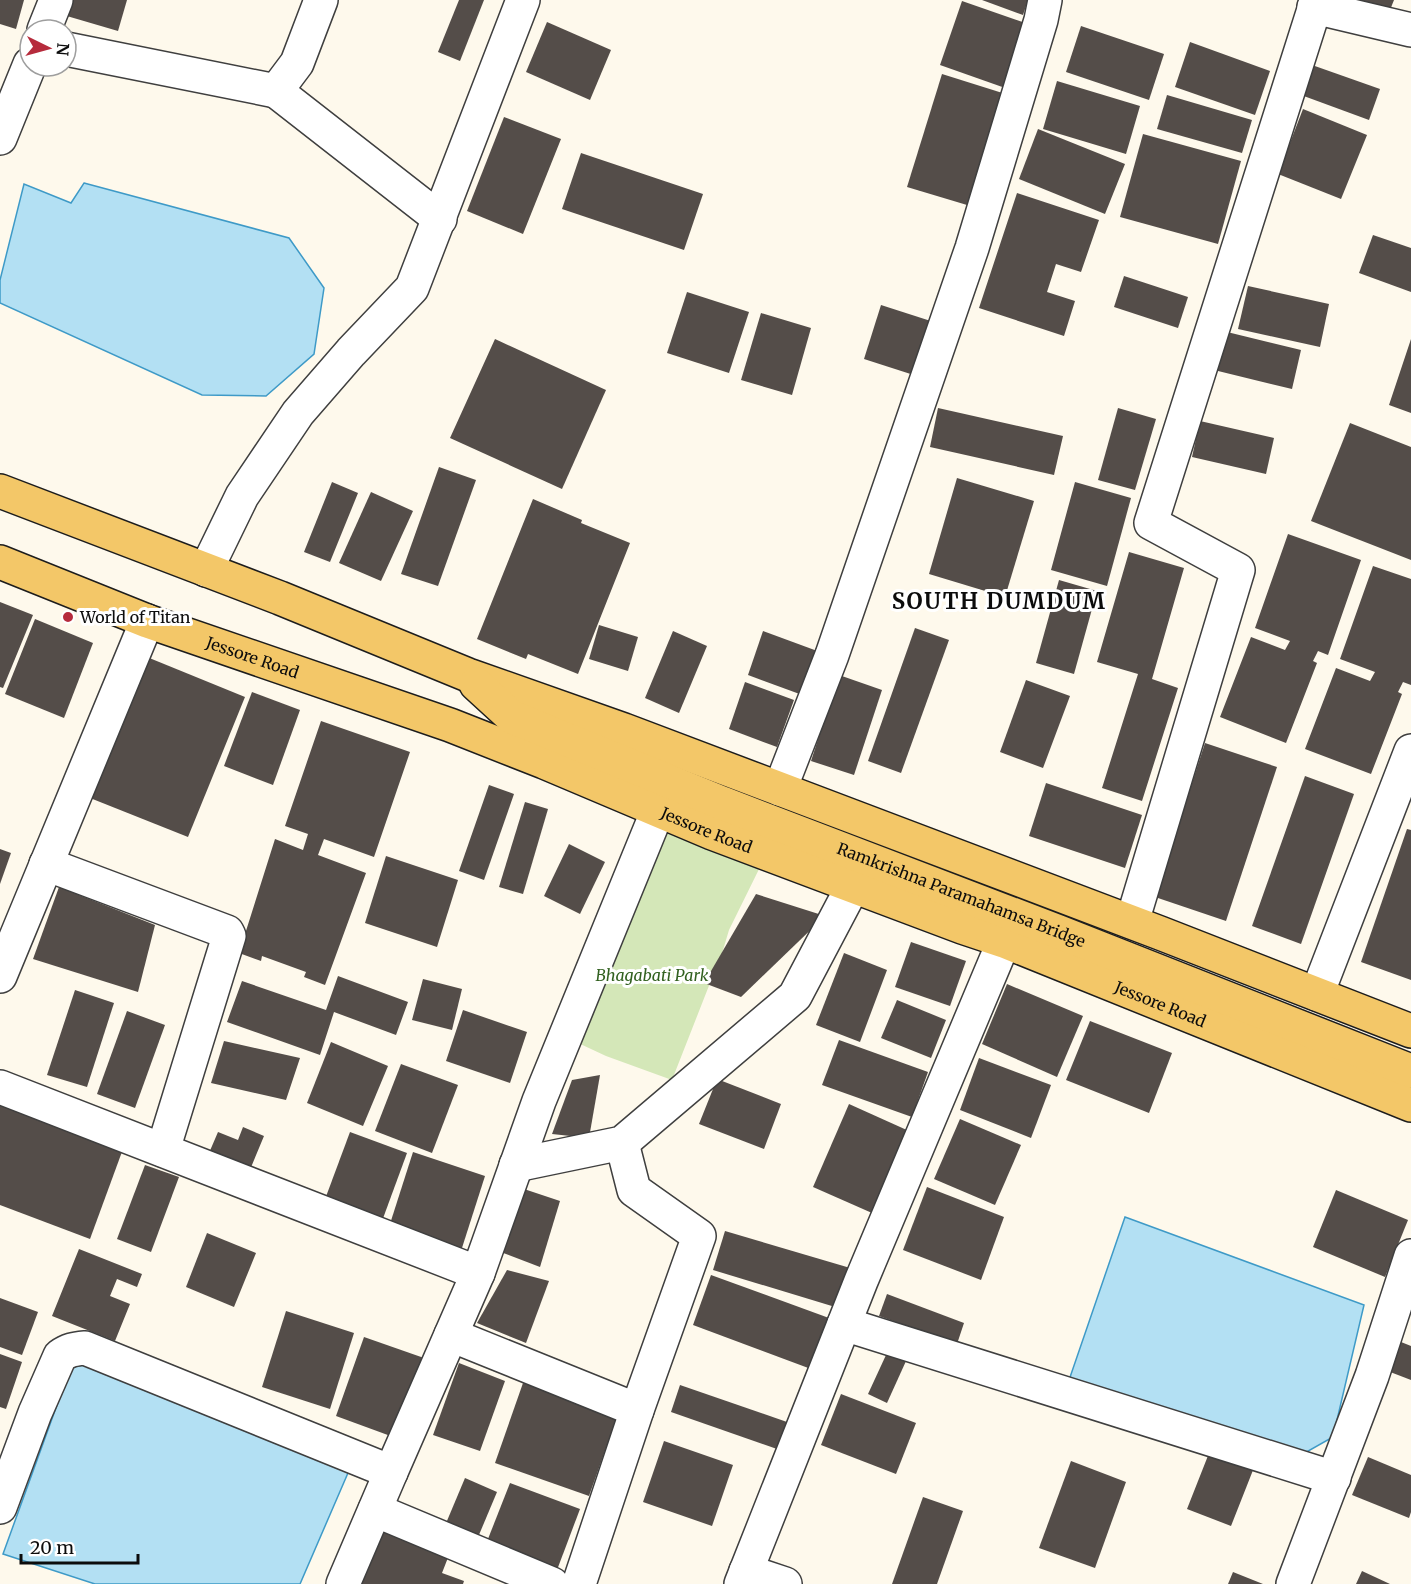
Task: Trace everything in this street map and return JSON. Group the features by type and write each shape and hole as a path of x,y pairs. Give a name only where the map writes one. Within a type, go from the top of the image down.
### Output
{"main road":[{"path":"0,491 280,598 468,675 624,730 1132,922 1411,1031"},
{"name":"Jessore Road","path":"0,562 147,621 450,725 718,836 1004,941 1411,1105"},
{"path":"468,675 512,717"},
{"path":"450,725 512,717"},
{"name":"Ramkrishna Paramahamsa Bridge","path":"512,717 722,803 1059,932 1411,1071"}],"street":[{"path":"49,18 56,0"},
{"path":"276,91 297,63 321,0"},
{"path":"206,570 243,496 298,413 351,352 412,288 523,0"},
{"path":"780,789 832,655 972,248 1041,20 1045,0"},
{"path":"1132,922 1238,570 1151,522 1316,4 1411,30"},
{"path":"78,51 276,91 440,219"},
{"path":"0,138 24,78"},
{"path":"0,976 147,621"},
{"path":"1317,994 1411,751"},
{"path":"344,1584 478,1273 539,1101 658,810"},
{"path":"46,864 227,932 229,936 163,1150"},
{"path":"516,1165 622,1143 795,996 854,886"},
{"path":"785,1584 744,1578 844,1323 1004,941"},
{"path":"0,1087 478,1273"},
{"path":"579,1584 637,1410 699,1236 634,1190 622,1143"},
{"path":"1293,1584 1372,1376 1411,1256"},
{"path":"844,1323 1334,1478"},
{"path":"451,1335 637,1410"},
{"path":"0,1507 35,1413 60,1356 74,1348 85,1348 391,1472"},
{"path":"375,1510 552,1584"}],"green space":[{"name":"Bhagabati Park","path":"667,814 767,853 729,930 672,1080 606,1056 576,1042"}],"water":[{"path":"84,183 289,238 324,288 314,354 266,396 202,395 0,303 0,280 24,184 71,203"},
{"path":"1125,1217 1364,1305 1333,1437 1296,1458 1067,1386"},
{"path":"74,1358 351,1466 300,1584 95,1584 3,1554"}],"building":[{"path":"0,0 24,0 16,29 0,24"},
{"path":"64,0 127,0 118,31 60,14"},
{"path":"459,0 484,0 460,61 438,52"},
{"path":"982,0 1028,0 1023,15"},
{"path":"1352,0 1394,0 1388,15"},
{"path":"962,1 1031,25 1008,89 940,65"},
{"path":"547,22 611,50 590,100 526,72"},
{"path":"1081,26 1164,54 1149,100 1066,72"},
{"path":"1190,42 1270,71 1255,115 1175,87"},
{"path":"1312,65 1380,89 1369,120 1301,95"},
{"path":"942,74 1012,96 977,208 907,187"},
{"path":"1057,81 1140,106 1126,154 1043,129"},
{"path":"1167,95 1252,120 1242,153 1157,129"},
{"path":"1303,109 1367,135 1341,199 1278,174"},
{"path":"504,117 561,139 523,234 467,211"},
{"path":"1038,129 1125,164 1105,214 1019,179"},
{"path":"1143,134 1241,161 1218,244 1120,217"},
{"path":"581,153 703,194 684,250 562,209"},
{"path":"1017,193 1099,220 1081,272 1056,264 1047,292 1075,301 1064,336 979,308"},
{"path":"1373,235 1411,248 1411,292 1359,273"},
{"path":"1124,276 1188,297 1178,328 1114,307"},
{"path":"1248,286 1329,304 1320,347 1238,329"},
{"path":"687,292 749,312 729,373 667,353"},
{"path":"881,305 940,324 923,378 864,359"},
{"path":"761,313 811,328 792,395 741,380"},
{"path":"1223,331 1301,350 1292,389 1214,370"},
{"path":"495,339 606,390 562,489 450,438"},
{"path":"1411,339 1411,413 1389,405"},
{"path":"938,408 1063,436 1054,475 930,447"},
{"path":"1118,408 1156,419 1135,490 1098,480"},
{"path":"1200,421 1274,438 1266,474 1192,457"},
{"path":"1350,423 1411,447 1411,560 1311,521"},
{"path":"439,467 476,480 438,586 401,574"},
{"path":"957,478 1034,501 1005,597 929,574"},
{"path":"332,482 358,493 330,562 304,552"},
{"path":"1075,482 1131,498 1107,586 1051,570"},
{"path":"371,492 413,511 381,581 339,563"},
{"path":"533,499 582,520 581,523 630,543 578,674 528,654 526,659 477,639"},
{"path":"1288,534 1361,560 1328,655 1318,651 1313,661 1317,663 1286,743 1220,717 1251,637 1285,650 1290,641 1255,628"},
{"path":"1129,552 1184,568 1152,679 1178,688 1142,801 1102,788 1138,674 1097,662"},
{"path":"1373,566 1411,579 1411,685 1403,682 1398,692 1402,694 1371,774 1305,749 1336,668 1370,681 1375,672 1340,659"},
{"path":"1059,580 1097,591 1074,674 1036,663"},
{"path":"0,602 33,615 3,688 0,687"},
{"path":"35,619 93,643 64,718 5,694"},
{"path":"599,625 638,637 628,671 589,659"},
{"path":"915,628 949,640 901,773 868,761"},
{"path":"673,631 707,646 679,713 645,698"},
{"path":"763,631 820,652 805,696 748,675"},
{"path":"142,655 245,697 188,837 85,796"},
{"path":"839,675 882,690 854,775 811,761"},
{"path":"1026,680 1070,696 1043,768 1000,752"},
{"path":"745,682 794,700 777,747 729,729"},
{"path":"252,692 300,710 273,785 224,766"},
{"path":"321,721 410,752 374,857 324,839 318,855 366,873 325,985 304,977 306,972 262,956 261,961 239,953 275,839 303,850 308,834 285,826"},
{"path":"1205,743 1277,767 1226,921 1155,897"},
{"path":"1305,776 1354,794 1301,944 1252,926"},
{"path":"1046,783 1142,815 1125,868 1029,836"},
{"path":"489,785 514,794 484,880 459,871"},
{"path":"525,802 548,809 523,894 499,887"},
{"path":"1407,829 1411,830 1411,980 1361,962"},
{"path":"569,844 605,862 580,914 544,896"},
{"path":"0,849 11,853 0,884"},
{"path":"386,856 458,880 437,947 365,923"},
{"path":"59,887 155,925 138,992 33,959"},
{"path":"756,894 825,916 741,997 704,983"},
{"path":"911,942 966,961 950,1006 895,987"},
{"path":"844,953 887,970 860,1042 816,1025"},
{"path":"338,976 408,1002 396,1035 334,1012 320,1055 227,1022 242,981 326,1010"},
{"path":"423,979 462,989 452,1030 412,1020"},
{"path":"1007,984 1083,1016 1057,1077 982,1044"},
{"path":"75,990 114,1003 87,1087 47,1075"},
{"path":"897,1000 946,1020 931,1058 881,1038"},
{"path":"463,1010 527,1032 510,1083 446,1061"},
{"path":"127,1011 165,1025 135,1108 97,1094"},
{"path":"1090,1021 1172,1053 1149,1113 1066,1080"},
{"path":"839,1040 928,1072 912,1117 822,1085"},
{"path":"224,1041 300,1058 286,1100 211,1083"},
{"path":"331,1042 388,1066 363,1126 307,1103"},
{"path":"979,1058 1051,1085 1031,1138 960,1110"},
{"path":"401,1064 458,1085 432,1153 375,1131"},
{"path":"600,1075 589,1138 552,1134 572,1080"},
{"path":"717,1079 781,1104 764,1149 699,1124"},
{"path":"0,1102 123,1149 90,1239 0,1205"},
{"path":"849,1104 909,1131 872,1213 813,1187"},
{"path":"960,1119 1021,1145 995,1205 934,1179"},
{"path":"243,1127 264,1136 247,1177 206,1160 218,1132 238,1140"},
{"path":"350,1132 407,1153 378,1232 321,1210"},
{"path":"413,1152 485,1176 461,1251 389,1227"},
{"path":"145,1165 179,1177 151,1252 117,1239"},
{"path":"927,1187 1004,1217 981,1280 903,1250"},
{"path":"521,1188 560,1201 540,1267 498,1251"},
{"path":"1336,1190 1408,1220 1385,1277 1313,1247"},
{"path":"725,1231 857,1270 845,1310 713,1270"},
{"path":"207,1233 256,1253 234,1307 186,1287"},
{"path":"79,1249 142,1274 137,1287 117,1279 110,1296 130,1304 115,1341 52,1316"},
{"path":"507,1270 549,1281 526,1343 477,1323"},
{"path":"711,1275 829,1318 811,1369 693,1325"},
{"path":"887,1294 964,1323 957,1344 879,1316"},
{"path":"0,1298 38,1312 22,1355 0,1347"},
{"path":"286,1311 354,1333 330,1409 262,1387"},
{"path":"364,1337 424,1358 396,1438 336,1416"},
{"path":"1396,1340 1411,1346 1411,1380 1385,1370"},
{"path":"892,1342 911,1350 887,1403 868,1394"},
{"path":"0,1354 22,1362 6,1409 0,1407"},
{"path":"459,1363 505,1381 480,1451 433,1435"},
{"path":"523,1383 617,1417 589,1496 495,1463"},
{"path":"680,1385 787,1422 777,1449 671,1412"},
{"path":"841,1394 916,1423 896,1474 821,1445"},
{"path":"664,1441 733,1465 712,1526 643,1502"},
{"path":"1213,1443 1257,1460 1231,1526 1187,1509"},
{"path":"1368,1457 1411,1475 1409,1518 1352,1495"},
{"path":"1071,1461 1126,1482 1095,1568 1039,1548"},
{"path":"465,1478 497,1492 476,1542 444,1528"},
{"path":"510,1483 580,1509 557,1570 486,1544"},
{"path":"923,1497 963,1511 937,1584 892,1584"},
{"path":"381,1530 449,1555 442,1573 464,1581 463,1584 360,1584"},
{"path":"1362,1571 1390,1584 1356,1584"},
{"path":"1233,1572 1263,1584 1228,1584"}],"place":[{"name":"World of Titan","path":"68,617"}],"district":[{"name":"SOUTH DUMDUM","path":"999,601"}]}
